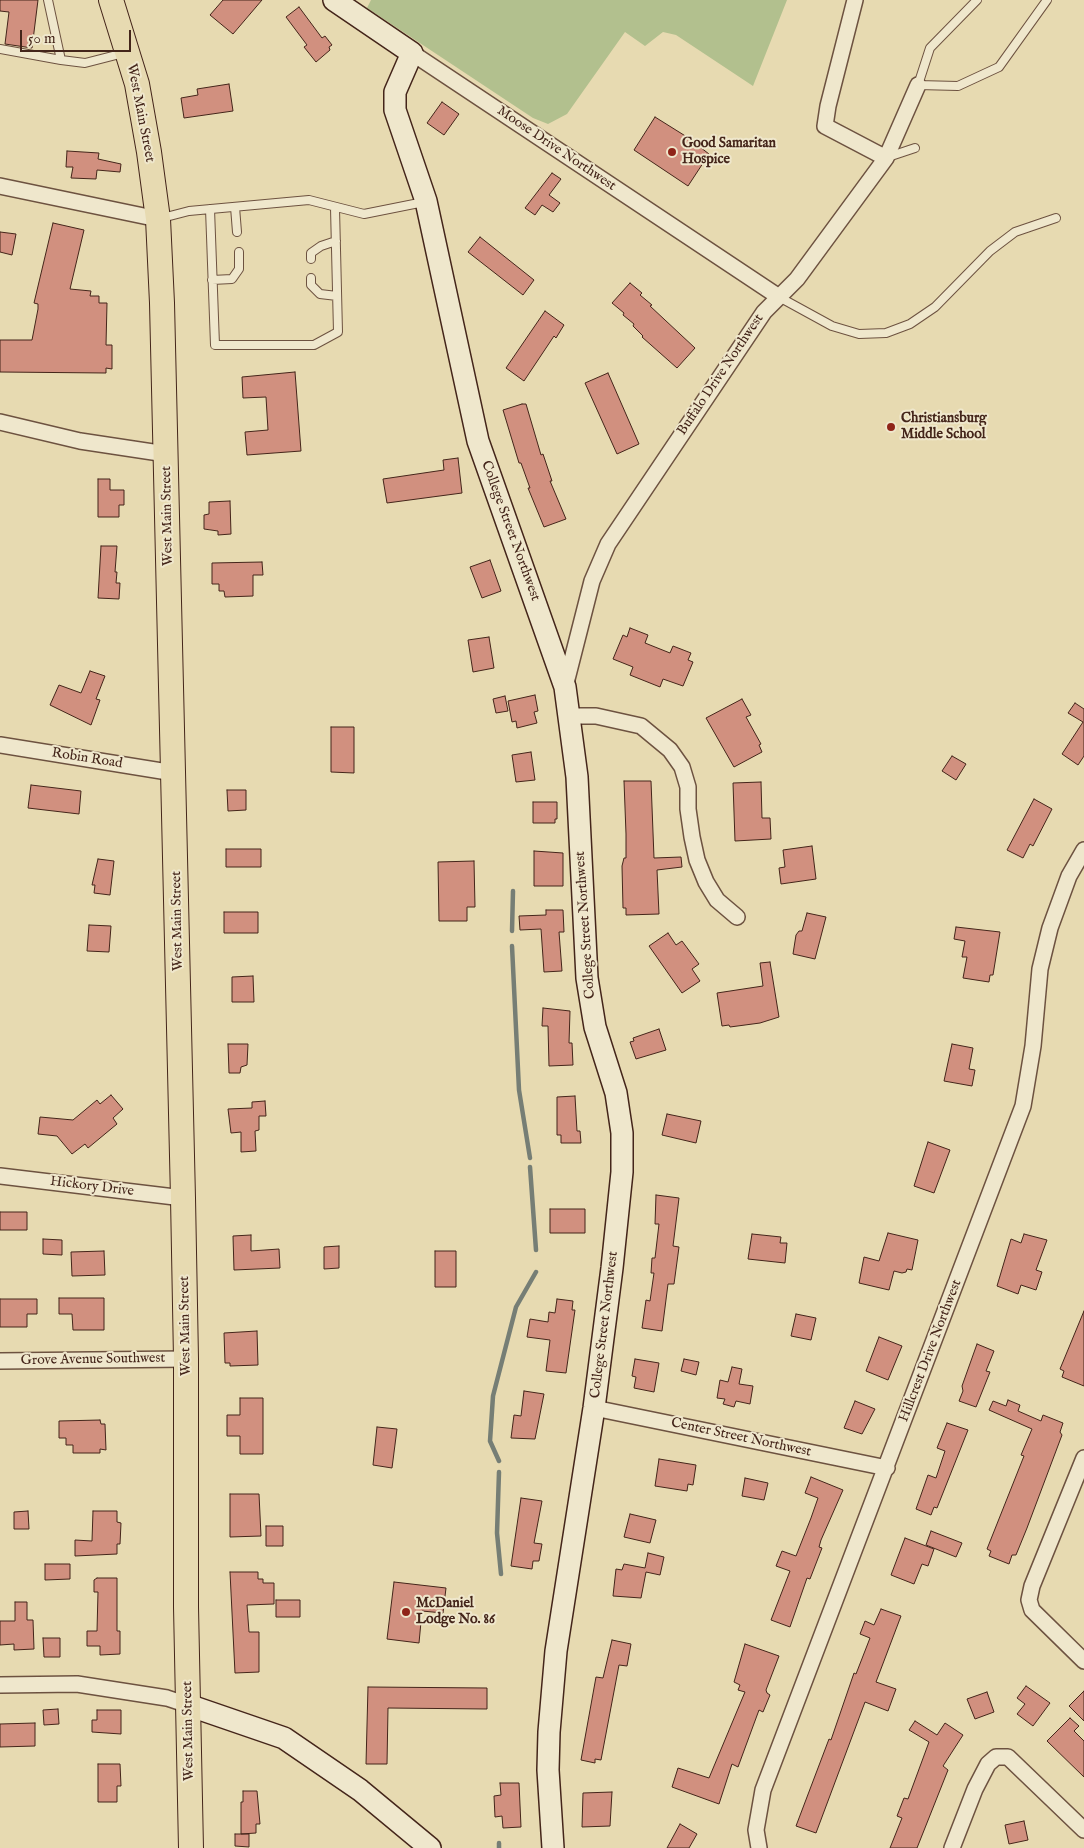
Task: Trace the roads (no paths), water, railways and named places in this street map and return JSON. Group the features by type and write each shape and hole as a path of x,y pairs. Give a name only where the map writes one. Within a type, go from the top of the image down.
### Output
{"main road":[{"name":"West Main Street","path":"111,0 137,84 146,132 158,219 166,454 184,1198 191,1848"}],"street":[{"name":"Moose Drive Northwest","path":"334,0 779,297"},
{"path":"855,0 828,106 825,126 886,158"},
{"name":"College Street Northwest","path":"412,53 395,92 395,110 426,201 478,441 565,687 577,786 587,978 595,1028 616,1093 622,1132 622,1172 594,1408 555,1660 548,1770 554,1848"},
{"name":"Buffalo Drive Northwest","path":"565,687 592,581 608,544 764,312 797,279 886,158 918,85"},
{"path":"0,186 158,219"},
{"path":"0,422 80,441 166,454"},
{"path":"570,716 596,716 641,726 670,750 682,767 688,787 688,809 697,860 706,882 717,900 737,917"},
{"name":"Robin Road","path":"0,745 174,774"},
{"name":"Hillcrest Drive Northwest","path":"759,1848 756,1830 763,1790 1023,1106 1033,1046 1040,969 1050,928 1069,876 1084,850"},
{"name":"Hickory Drive","path":"0,1176 184,1198"},
{"name":"Grove Avenue Southwest","path":"0,1361 186,1359"},
{"name":"Center Street Northwest","path":"594,1408 887,1468"},
{"path":"1084,1458 1032,1586 1029,1600 1032,1610 1084,1661"},
{"path":"0,1685 77,1684 167,1698 284,1738 360,1790 430,1848"},
{"path":"952,1848 975,1789 988,1764 996,1758 1008,1757 1084,1830"}],"lane":[{"path":"48,0 62,60"},
{"path":"977,0 930,48 918,85 958,86 999,67 1047,0"},
{"path":"0,49 85,63 127,52"},
{"path":"886,158 915,148"},
{"path":"158,219 189,211 309,200 364,214 426,201"},
{"path":"235,207 237,232"},
{"path":"210,209 215,344 314,345 338,332 335,208"},
{"path":"779,297 832,326 858,334 886,333 910,324 935,307 990,251 1015,232 1056,218"},
{"path":"311,259 311,253 321,246 336,241"},
{"path":"212,280 232,279 239,269 239,252"},
{"path":"311,278 311,285 320,294 337,296"}],"waterway":[{"path":"512,931 513,891"},
{"path":"512,946 519,1090 530,1158"},
{"path":"530,1167 536,1250"},
{"path":"499,1461 490,1441 493,1396 516,1307 536,1272"},
{"path":"499,1472 497,1533 501,1574"},
{"path":"499,1843 499,1848"}],"place":[{"name":"Good Samaritan Hospice","path":"672,152"},
{"name":"Christiansburg Middle School","path":"891,427"},
{"name":"McDaniel Lodge No. 86","path":"406,1612"}]}
